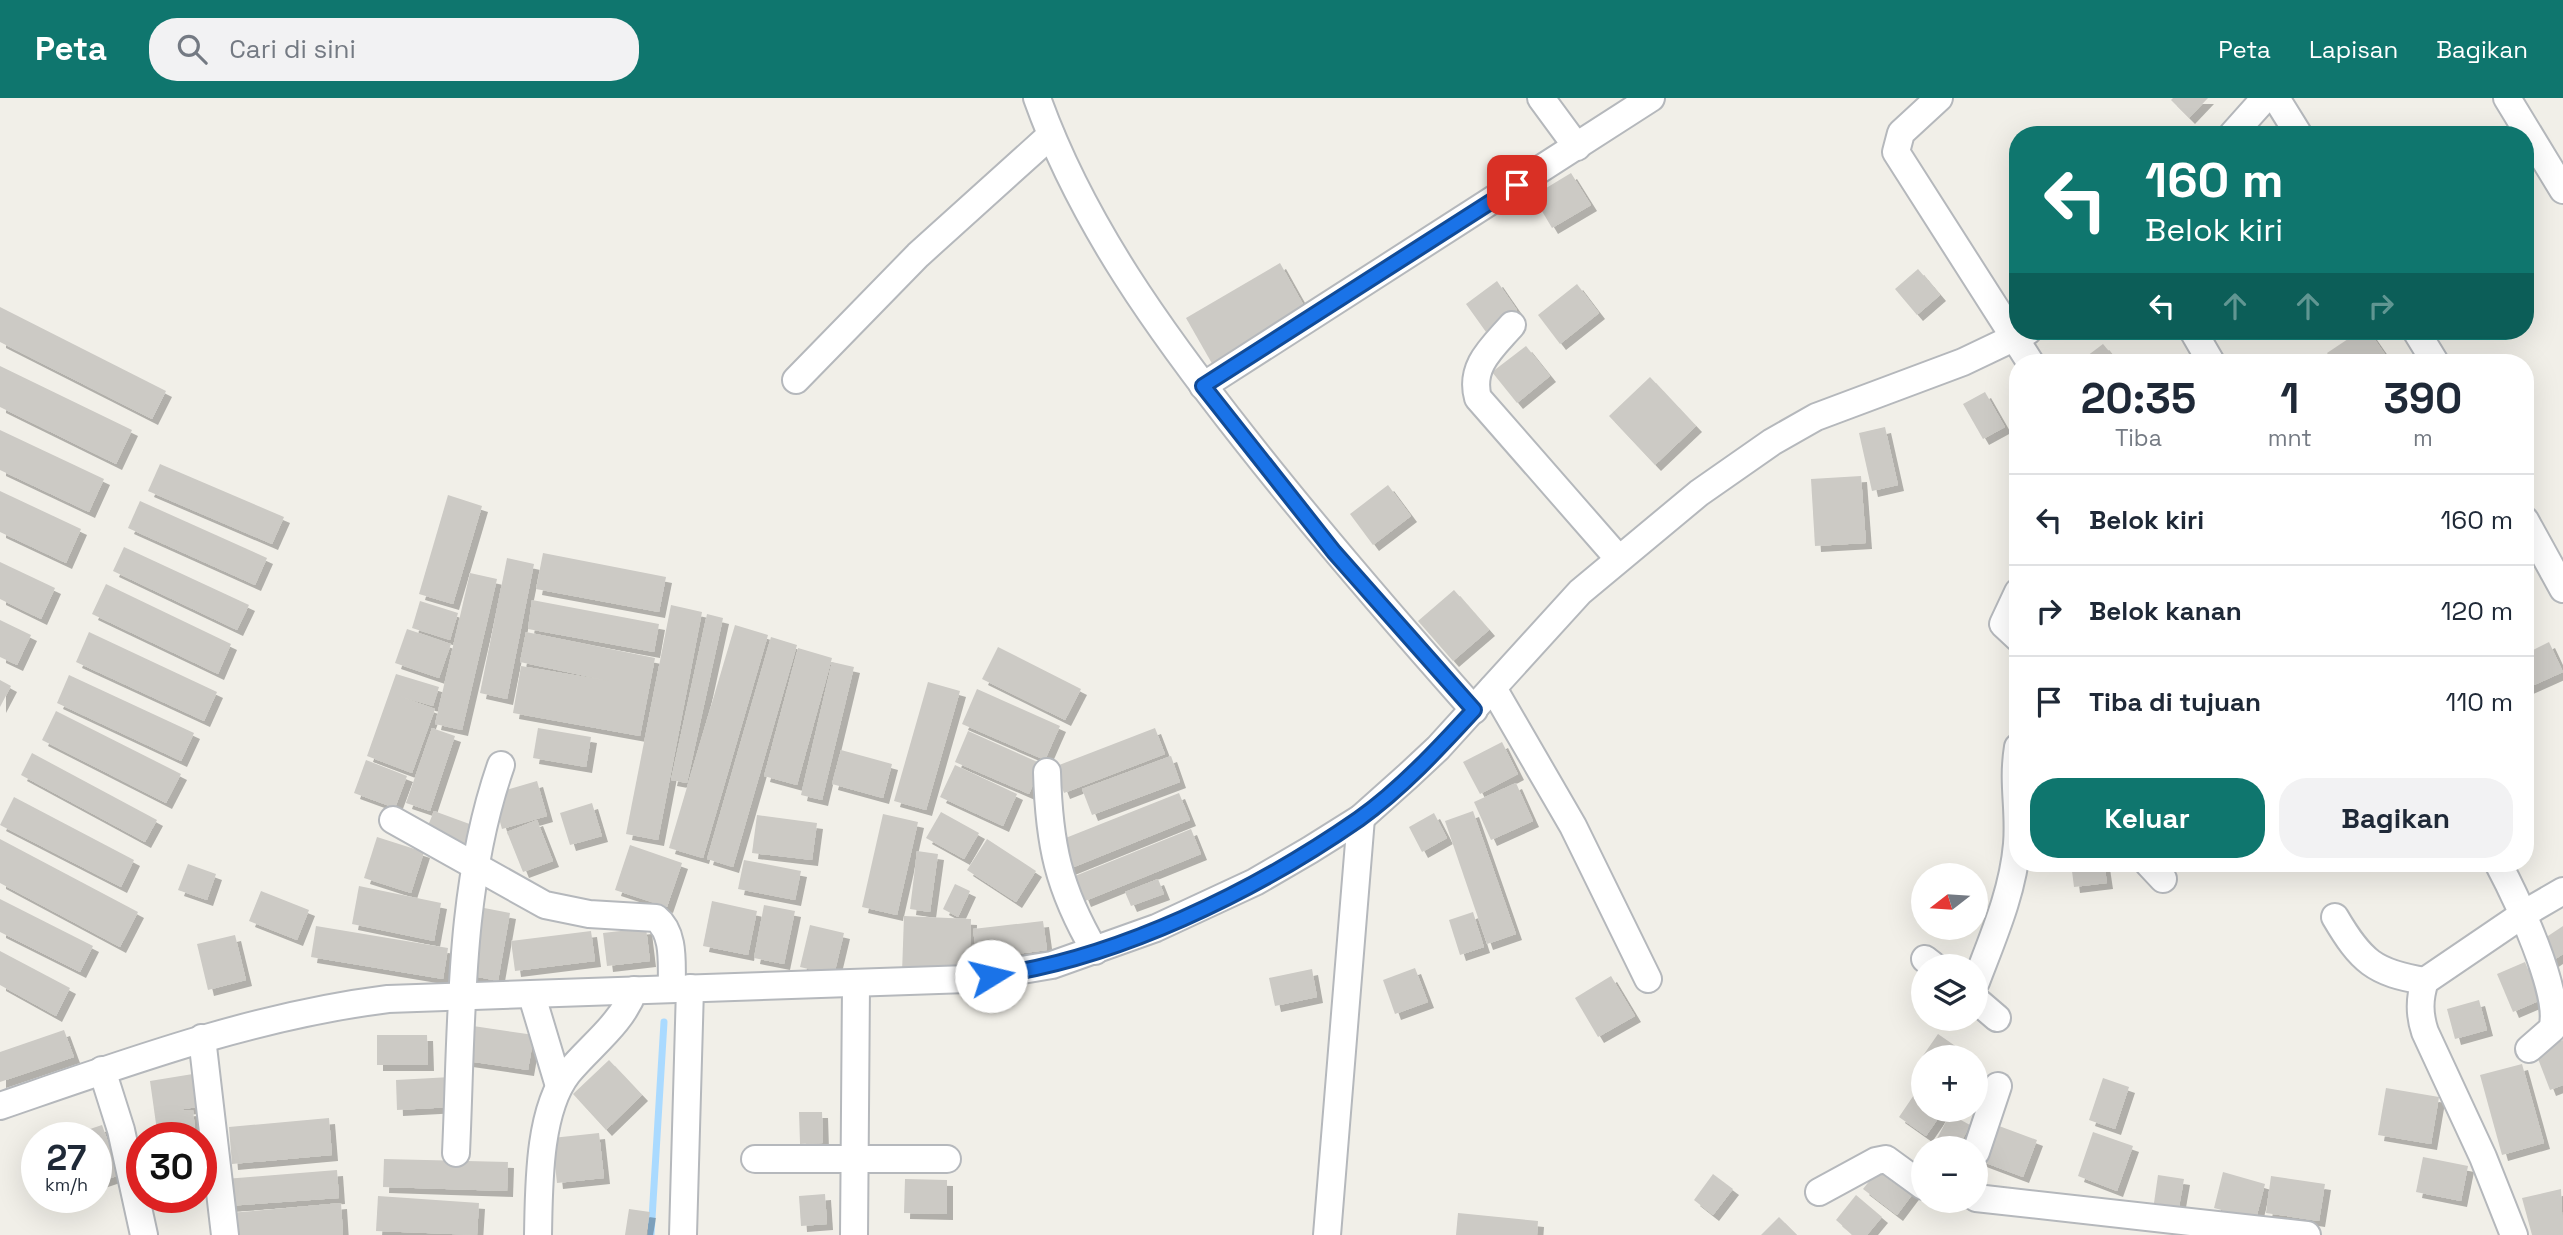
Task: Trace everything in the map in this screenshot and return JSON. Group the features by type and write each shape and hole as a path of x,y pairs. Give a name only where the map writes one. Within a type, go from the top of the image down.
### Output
{"street":[{"path":"1037,98 1051,135 1115,257 1203,386 1334,552 1474,710"},
{"path":"1541,98 1577,148"},
{"path":"1203,386 1651,98"},
{"path":"1939,98 1901,133 1896,152 2009,318"},
{"path":"2240,126 2265,98"},
{"path":"2276,98 2293,126"},
{"path":"2507,98 2524,126"},
{"path":"796,380 918,255 1051,135"},
{"path":"2534,142 2563,190"},
{"path":"1512,325 1479,363 1475,382 1478,398 1618,558"},
{"path":"0,1106 202,1038 327,1007 388,999 532,996 681,988 856,985 968,979 1013,973 1095,951 1156,928 1255,882 1361,818 1438,748 1580,592 1699,493 1772,442 1816,417 1963,362 2009,339"},
{"path":"2534,536 2563,589"},
{"path":"2009,611 2003,624 2009,630"},
{"path":"1493,688 1573,826 1648,979"},
{"path":"456,1153 463,998 474,866 501,765"},
{"path":"1047,772 1048,827 1061,883 1095,951"},
{"path":"1327,1235 1361,818"},
{"path":"393,820 545,905 589,914 656,918 667,929 681,988 683,1235"},
{"path":"1986,954 2013,872"},
{"path":"2503,872 2525,913 2554,1017 2552,1029 2529,1049"},
{"path":"2514,1235 2422,1023 2420,1002 2425,981 2525,913 2563,891"},
{"path":"2335,916 2353,947 2377,969 2395,976 2425,981"},
{"path":"854,1235 856,985"},
{"path":"538,1235 547,1119 559,1086 625,1011 634,990"},
{"path":"532,996 559,1086"},
{"path":"1988,1010 1997,1018"},
{"path":"202,1038 225,1235"},
{"path":"102,1070 121,1130 144,1235"},
{"path":"1981,1136 1998,1086"},
{"path":"755,1159 947,1159"},
{"path":"1819,1192 1876,1161 1886,1159 1911,1177"},
{"path":"1988,1200 2200,1229 2307,1235"}],"building":[{"path":"2208,98 2189,118 2171,100"},
{"path":"1571,173 1591,205 1552,228 1533,196"},
{"path":"1280,263 1308,313 1214,367 1186,318"},
{"path":"1918,269 1940,295 1917,315 1895,289"},
{"path":"1497,281 1517,310 1486,332 1466,304"},
{"path":"1577,284 1599,313 1560,344 1538,315"},
{"path":"0,307 166,391 152,419 0,342"},
{"path":"2346,340 2375,340 2385,354 2328,354"},
{"path":"2103,344 2111,354 2090,354"},
{"path":"1526,346 1550,376 1517,403 1492,372"},
{"path":"0,366 132,430 116,464 0,407"},
{"path":"1650,377 1696,426 1655,465 1609,416"},
{"path":"1985,392 2005,427 1983,439 1963,404"},
{"path":"1885,427 1898,485 1872,491 1859,433"},
{"path":"0,430 104,479 89,512 0,470"},
{"path":"160,464 284,517 272,544 148,491"},
{"path":"1861,476 1866,543 1815,546 1811,479"},
{"path":"1388,485 1411,516 1373,545 1350,514"},
{"path":"0,491 81,529 66,563 0,532"},
{"path":"448,495 482,506 453,604 419,594"},
{"path":"140,501 267,558 255,585 128,528"},
{"path":"124,547 249,605 237,630 113,571"},
{"path":"543,553 666,577 659,612 536,589"},
{"path":"507,558 534,564 507,699 480,693"},
{"path":"0,562 55,588 41,619 0,599"},
{"path":"470,573 497,579 462,730 435,724"},
{"path":"106,584 231,644 218,674 92,614"},
{"path":"1454,590 1489,630 1453,661 1418,621"},
{"path":"532,600 659,624 654,652 528,629"},
{"path":"420,601 458,613 450,640 412,628"},
{"path":"671,605 702,612 658,840 626,834"},
{"path":"707,614 723,618 687,783 671,780"},
{"path":"0,620 31,635 17,665 0,657"},
{"path":"735,625 768,635 703,858 669,848"},
{"path":"407,629 451,644 439,678 395,663"},
{"path":"89,632 217,692 204,721 76,662"},
{"path":"526,632 655,658 640,736 513,713 521,666 609,681 520,662"},
{"path":"771,637 797,645 733,867 707,859"},
{"path":"2549,642 2563,672 2534,685 2534,650"},
{"path":"998,647 1081,689 1065,720 982,679"},
{"path":"798,648 832,658 797,785 764,776"},
{"path":"832,662 854,667 822,800 801,795"},
{"path":"396,674 439,687 433,706 399,696 435,709 412,773 367,756"},
{"path":"69,675 194,733 181,761 57,703"},
{"path":"0,680 11,686 0,707"},
{"path":"928,682 960,691 926,810 894,801"},
{"path":"977,689 1060,726 1045,760 962,724"},
{"path":"56,711 181,774 166,803 42,740"},
{"path":"432,728 455,736 430,811 406,803"},
{"path":"538,728 591,737 586,767 533,758"},
{"path":"1155,728 1165,754 1064,793 1054,767"},
{"path":"968,731 1042,764 1029,794 955,762"},
{"path":"1502,742 1518,774 1480,794 1463,762"},
{"path":"841,750 892,764 883,798 832,784"},
{"path":"32,753 157,820 145,842 21,775"},
{"path":"1171,756 1180,782 1092,815 1082,789"},
{"path":"366,760 407,776 395,808 354,793"},
{"path":"955,765 1017,794 1003,826 940,797"},
{"path":"537,781 547,816 502,829 492,794"},
{"path":"1516,783 1533,821 1491,840 1474,802"},
{"path":"1179,793 1190,820 1069,869 1058,841"},
{"path":"14,797 134,860 121,887 0,825"},
{"path":"592,803 602,836 570,845 560,813"},
{"path":"434,811 475,826 467,849 425,833"},
{"path":"1473,811 1516,934 1487,944 1445,821"},
{"path":"941,812 979,833 964,859 926,838"},
{"path":"1434,813 1447,838 1422,852 1409,827"},
{"path":"883,814 918,822 897,915 862,907"},
{"path":"757,815 817,823 812,860 752,853"},
{"path":"537,820 553,861 523,872 507,832"},
{"path":"1191,829 1201,854 1085,901 1075,876"},
{"path":"377,837 424,852 411,893 364,878"},
{"path":"0,839 138,912 120,947 0,883"},
{"path":"987,839 1036,871 1016,902 967,870"},
{"path":"630,845 682,863 667,907 615,890"},
{"path":"917,851 938,854 930,912 910,909"},
{"path":"744,860 801,871 795,900 738,889"},
{"path":"188,864 216,874 207,900 178,890"},
{"path":"2072,872 2105,872 2107,883 2074,887"},
{"path":"1158,879 1164,894 1131,906 1125,892"},
{"path":"955,884 970,891 958,917 943,909"},
{"path":"359,886 441,903 434,941 352,924"},
{"path":"261,891 309,910 297,940 249,921"},
{"path":"0,899 93,946 80,972 0,932"},
{"path":"712,901 757,911 748,955 703,946"},
{"path":"764,905 795,911 784,964 754,958"},
{"path":"479,907 510,913 498,981 468,975"},
{"path":"1473,912 1484,947 1460,955 1449,920"},
{"path":"904,916 971,919 969,975 902,973"},
{"path":"1043,921 1047,950 977,959 973,929"},
{"path":"810,925 844,933 834,975 800,967"},
{"path":"316,926 448,948 443,979 311,957"},
{"path":"2563,926 2563,954 2548,964 2536,944"},
{"path":"646,928 650,961 607,966 603,933"},
{"path":"591,931 595,961 515,971 511,941"},
{"path":"235,935 246,980 208,990 197,944"},
{"path":"0,951 70,988 56,1016 0,985"},
{"path":"2525,962 2541,1000 2513,1012 2497,974"},
{"path":"1415,968 1428,1002 1395,1014 1383,980"},
{"path":"1312,969 1317,997 1275,1006 1269,978"},
{"path":"1611,976 1635,1016 1598,1037 1575,998"},
{"path":"2479,1000 2487,1030 2455,1039 2447,1009"},
{"path":"473,1026 534,1035 528,1070 467,1061"},
{"path":"64,1030 74,1057 0,1082 0,1052"},
{"path":"1938,1034 1954,1045 1930,1045"},
{"path":"377,1035 427,1035 428,1065 377,1065"},
{"path":"2563,1040 2563,1085 2550,1090 2535,1051"},
{"path":"609,1060 642,1095 606,1130 573,1094"},
{"path":"2522,1064 2544,1143 2502,1155 2480,1075"},
{"path":"199,1073 204,1106 171,1111 193,1110 194,1122 156,1122 150,1081"},
{"path":"451,1077 453,1107 397,1110 396,1080"},
{"path":"2103,1078 2129,1087 2115,1129 2089,1120"},
{"path":"2386,1088 2439,1097 2431,1144 2378,1135"},
{"path":"1911,1099 1911,1122 1936,1122 1926,1136 1899,1117"},
{"path":"799,1112 822,1112 823,1143 800,1144"},
{"path":"329,1118 332,1155 232,1164 229,1127"},
{"path":"1946,1122 1965,1122 1970,1125 1964,1136 1938,1136"},
{"path":"1991,1123 2037,1140 2023,1177 1988,1164 1986,1136"},
{"path":"2093,1132 2133,1146 2117,1191 2078,1176"},
{"path":"599,1133 604,1178 557,1183 552,1138"},
{"path":"112,1153 120,1175 112,1178"},
{"path":"2423,1157 2468,1166 2461,1201 2416,1192"},
{"path":"384,1159 508,1162 507,1191 383,1187"},
{"path":"1882,1165 1911,1188 1911,1196 1897,1215 1863,1189"},
{"path":"337,1170 339,1198 227,1206 225,1179"},
{"path":"2223,1172 2265,1184 2256,1219 2214,1208"},
{"path":"1713,1174 1733,1189 1713,1215 1694,1200"},
{"path":"2158,1175 2184,1179 2179,1207 2154,1203"},
{"path":"2271,1176 2325,1184 2319,1221 2266,1213"},
{"path":"905,1179 947,1180 947,1214 904,1213"},
{"path":"2561,1189 2563,1235 2532,1235 2522,1198"},
{"path":"825,1194 827,1224 801,1226 799,1196"},
{"path":"1856,1195 1882,1217 1867,1235 1853,1235 1836,1220"},
{"path":"378,1196 479,1203 477,1235 376,1231"},
{"path":"341,1203 343,1235 232,1235 230,1213"},
{"path":"629,1209 650,1212 646,1235 625,1235"},
{"path":"1458,1213 1538,1221 1537,1235 1456,1235"},
{"path":"1779,1217 1797,1235 1761,1235"}],"waterway":[{"path":"651,1235 664,1022"}],"route":[{"path":"991,976 1052,965 1095,951 1205,907 1255,882 1361,818 1438,748 1474,710 1334,552 1203,386 1517,185"}]}
